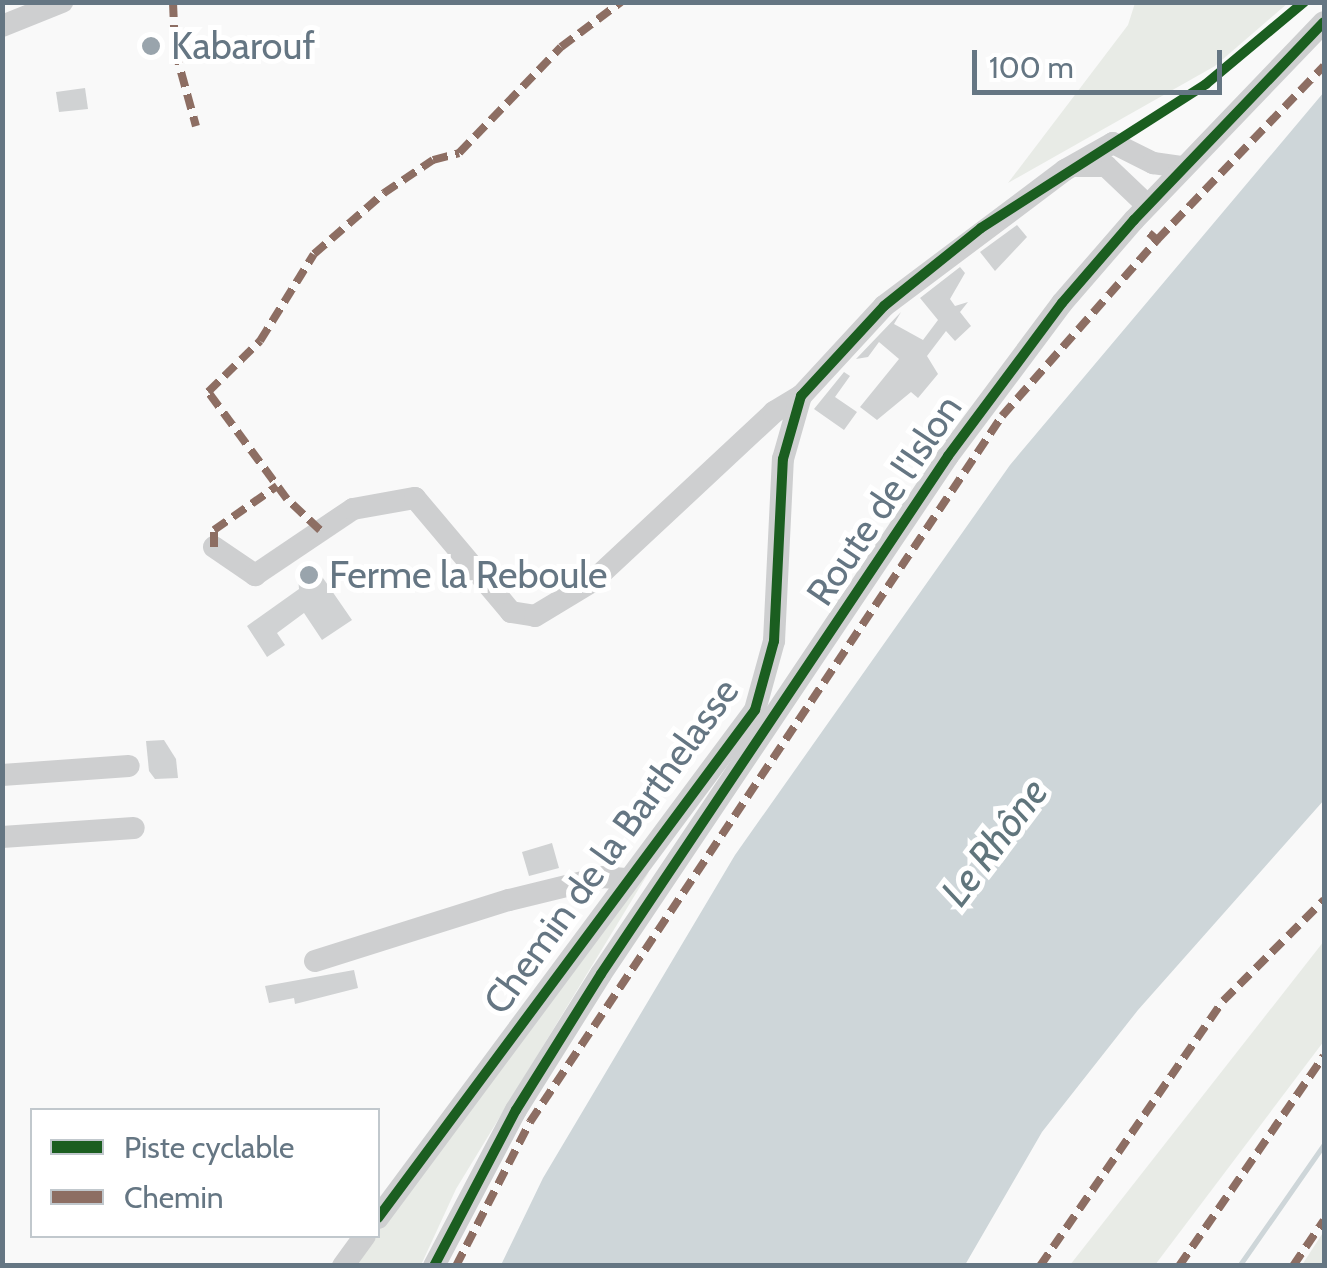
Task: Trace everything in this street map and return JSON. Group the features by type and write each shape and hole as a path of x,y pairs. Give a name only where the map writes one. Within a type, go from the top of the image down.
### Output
{"street":[{"path":"2,26 62,2"},
{"name":"Route de l'Islon","path":"434,1266 516,1110 601,974 948,456 1062,303 1182,167 1324,22"},
{"name":"Chemin de la Barthelasse","path":"380,1215 765,687 774,641 783,459 801,396 884,306 1066,170 1113,143 1153,163 1182,167"},
{"path":"1066,170 1106,166 1147,205"},
{"path":"214,547 240,571 255,575 353,508 415,498 511,612 535,616 593,581 774,412 801,396"},
{"path":"2,775 129,766"},
{"path":"2,837 134,828"},
{"path":"315,961 508,900 603,877 628,879"},
{"path":"343,1266 364,1238"}],"shaded area":[{"path":"1135,3 1288,3 1215,66 1008,183 1128,25"},
{"path":"649,872 456,1189 421,1265 352,1266 373,1238 380,1238 380,1228 626,893"},
{"path":"1324,941 1324,1041 1155,1265 1070,1265"},
{"path":"1324,1231 1324,1265 1302,1265"}],"water":[{"name":"Le Rhône","path":"1324,92 1324,800 1138,1010 1042,1132 965,1265 501,1265 543,1178 735,855 1010,465"}],"building":[{"path":"85,88 88,109 59,112 56,92"},
{"path":"1017,225 1027,237 995,271 980,252"},
{"path":"960,267 965,273 950,299 955,306 968,302 960,312 971,326 955,341 946,331 927,356 938,374 918,398 911,392 877,420 860,407 899,359 879,342 868,357 856,359 901,312 894,324 923,340 938,320 920,298"},
{"path":"844,372 850,376 835,397 857,412 844,430 814,409"},
{"path":"314,565 352,620 322,640 304,613 277,633 285,645 267,657 247,626 299,589 298,576"},
{"path":"164,740 176,759 178,778 155,779 149,771 146,741"},
{"path":"552,843 559,868 529,876 522,852"},
{"path":"354,970 358,988 295,1004 294,998 269,1003 265,986"}],"waterway":[{"path":"1239,1266 1324,1144"}],"marked path":[{"path":"173,2 175,50 196,126"},
{"path":"320,530 287,499 208,392 260,341 314,254 384,193 433,160 459,153 561,47 621,2"},
{"path":"1149,233 1157,240 1324,66"},
{"path":"456,1266 530,1122 1002,416 1157,240"},
{"path":"214,547 214,530 277,486"},
{"path":"1040,1266 1223,1001 1324,900"},
{"path":"1179,1266 1324,1056"},
{"path":"1293,1266 1324,1220"}],"cycle path":[{"path":"380,1215 755,710 774,641 783,459 801,396 884,306 981,228 1206,84 1304,2"},
{"path":"434,1266 516,1110 601,974 948,456 1062,303 1134,220 1324,22"}],"place":[{"name":"Kabarouf","path":"151,46"},
{"name":"Ferme la Reboule","path":"309,575"}]}
